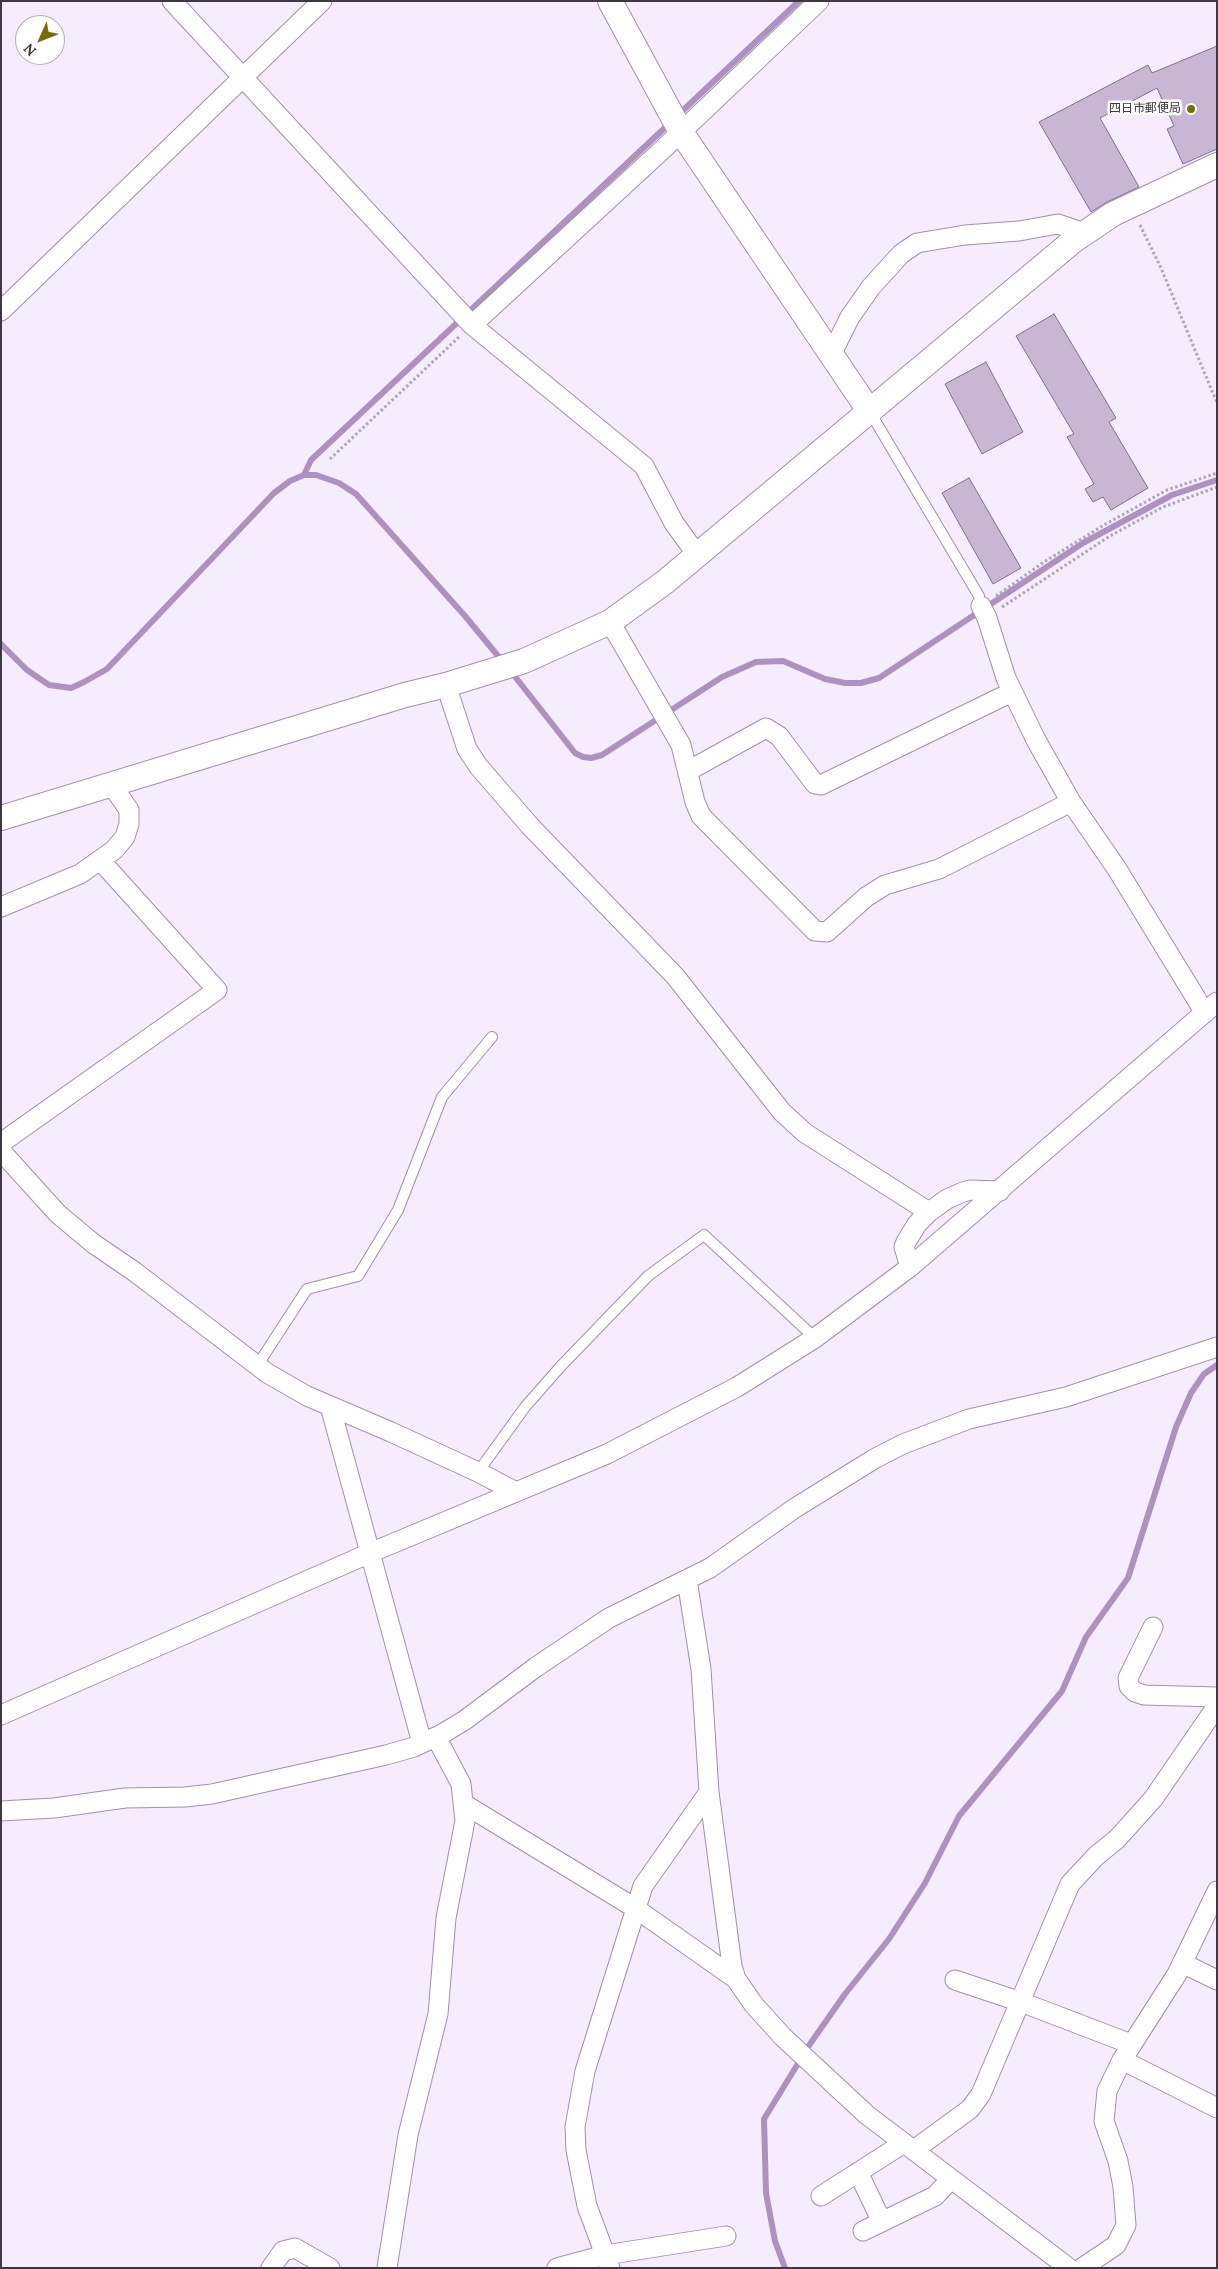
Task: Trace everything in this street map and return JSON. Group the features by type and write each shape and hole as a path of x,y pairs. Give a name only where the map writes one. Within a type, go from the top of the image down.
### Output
{"street":[{"path":"172,1 472,325 644,466 674,523 697,555"},
{"path":"1,312 322,1"},
{"path":"610,1 681,132 870,412"},
{"path":"472,325 681,132 819,1"},
{"path":"1,818 405,695 446,685 548,652 610,622 633,608 1084,232 1130,205 1217,164"},
{"path":"831,354 850,317 871,287 901,254 918,244 965,235 1019,231 1058,224 1084,232"},
{"path":"1,1715 370,1553 514,1491 607,1454 737,1387 815,1338 910,1267 1211,1008 1071,802 1012,692 982,607"},
{"path":"610,622 681,746 695,802 701,816 815,931 821,932 831,929 860,902 885,885 948,865 1071,802"},
{"path":"446,685 467,749 479,768 530,826 675,976 782,1112 806,1133 929,1212"},
{"path":"688,771 766,728 779,736 815,784 822,786 1012,692"},
{"path":"1,907 80,874 100,860 125,837 129,824 129,810 111,784"},
{"path":"1,1143 217,990 100,860"},
{"path":"1,1151 58,1214 94,1244 135,1272 257,1366 307,1396 478,1472 514,1491"},
{"path":"910,1267 904,1247 917,1224 929,1212 962,1192 970,1190 1000,1190"},
{"path":"1,1811 54,1808 125,1798 185,1797 212,1794 386,1756 429,1740 465,1720 536,1667 601,1623 687,1580 737,1550 837,1482 904,1444 969,1419 1066,1397 1217,1347"},
{"path":"330,1406 370,1553 429,1740 461,1784 464,1804 465,1821 446,1918 438,2014 408,2135 387,2268"},
{"path":"687,1580 701,1669 709,1792 732,1966 736,1979 754,2005 783,2037 867,2115 1069,2268"},
{"path":"1153,1627 1128,1678 1129,1686 1135,1692 1144,1695 1217,1697"},
{"path":"821,2196 858,2172 909,2147 970,2109 982,2094 1070,1884 1096,1856 1117,1839 1153,1799 1217,1706"},
{"path":"608,2261 587,2206 580,2178 575,2127 585,2071 635,1908 651,1873 709,1792"},
{"path":"464,1804 635,1908 736,1979"},
{"path":"1082,2268 1116,2244 1126,2224 1118,2161 1104,2121 1107,2091 1131,2044 1182,1963 1217,1891"},
{"path":"1182,1963 1217,1980"},
{"path":"955,1980 1021,2002 1131,2044"},
{"path":"1122,2060 1217,2108"},
{"path":"858,2172 882,2222"},
{"path":"863,2231 936,2196 951,2179"},
{"path":"557,2268 608,2261 726,2236"},
{"path":"271,2268 283,2251 295,2248 330,2268"}],"lane":[{"path":"870,412 982,607"},
{"path":"257,1366 308,1289 358,1276 398,1210 442,1097 492,1037"},
{"path":"478,1472 526,1407 561,1366 648,1276 704,1235 815,1338"}],"path":[{"path":"1130,205 1161,268 1217,403"},
{"path":"330,459 472,325"},
{"path":"982,607 1036,567 1104,525 1167,490 1217,473"},
{"path":"982,607 1163,507 1217,487"}],"building":[{"path":"1217,46 1217,149 1183,164 1167,129 1174,126 1157,88 1100,118 1139,187 1091,212 1039,122 1148,65 1152,73"},
{"path":"1054,314 1116,418 1109,422 1148,488 1111,510 1103,497 1093,502 1085,489 1094,484 1067,437 1074,434 1016,336"},
{"path":"986,362 1023,432 982,454 945,384"},
{"path":"969,478 1021,568 993,584 942,493"}],"waterway":[{"path":"678,115 799,1"},
{"path":"304,475 311,460 671,122"},
{"path":"1,644 27,670 49,685 71,688 84,682 107,669 274,493 290,481 304,475 316,475 339,483 356,494 465,616 503,662"},
{"path":"509,669 575,753 591,758 602,755 722,677 756,662 783,661 825,679 845,683 861,683 879,678 1083,543 1172,495 1217,480"},
{"path":"785,2268 775,2241 766,2193 764,2119 810,2044 845,1994 889,1939 925,1883 959,1816 1062,1691 1086,1637 1128,1578 1176,1427 1191,1393 1204,1374 1217,1365"}],"place":[{"name":"四日市郵便局","path":"1191,109"}]}
